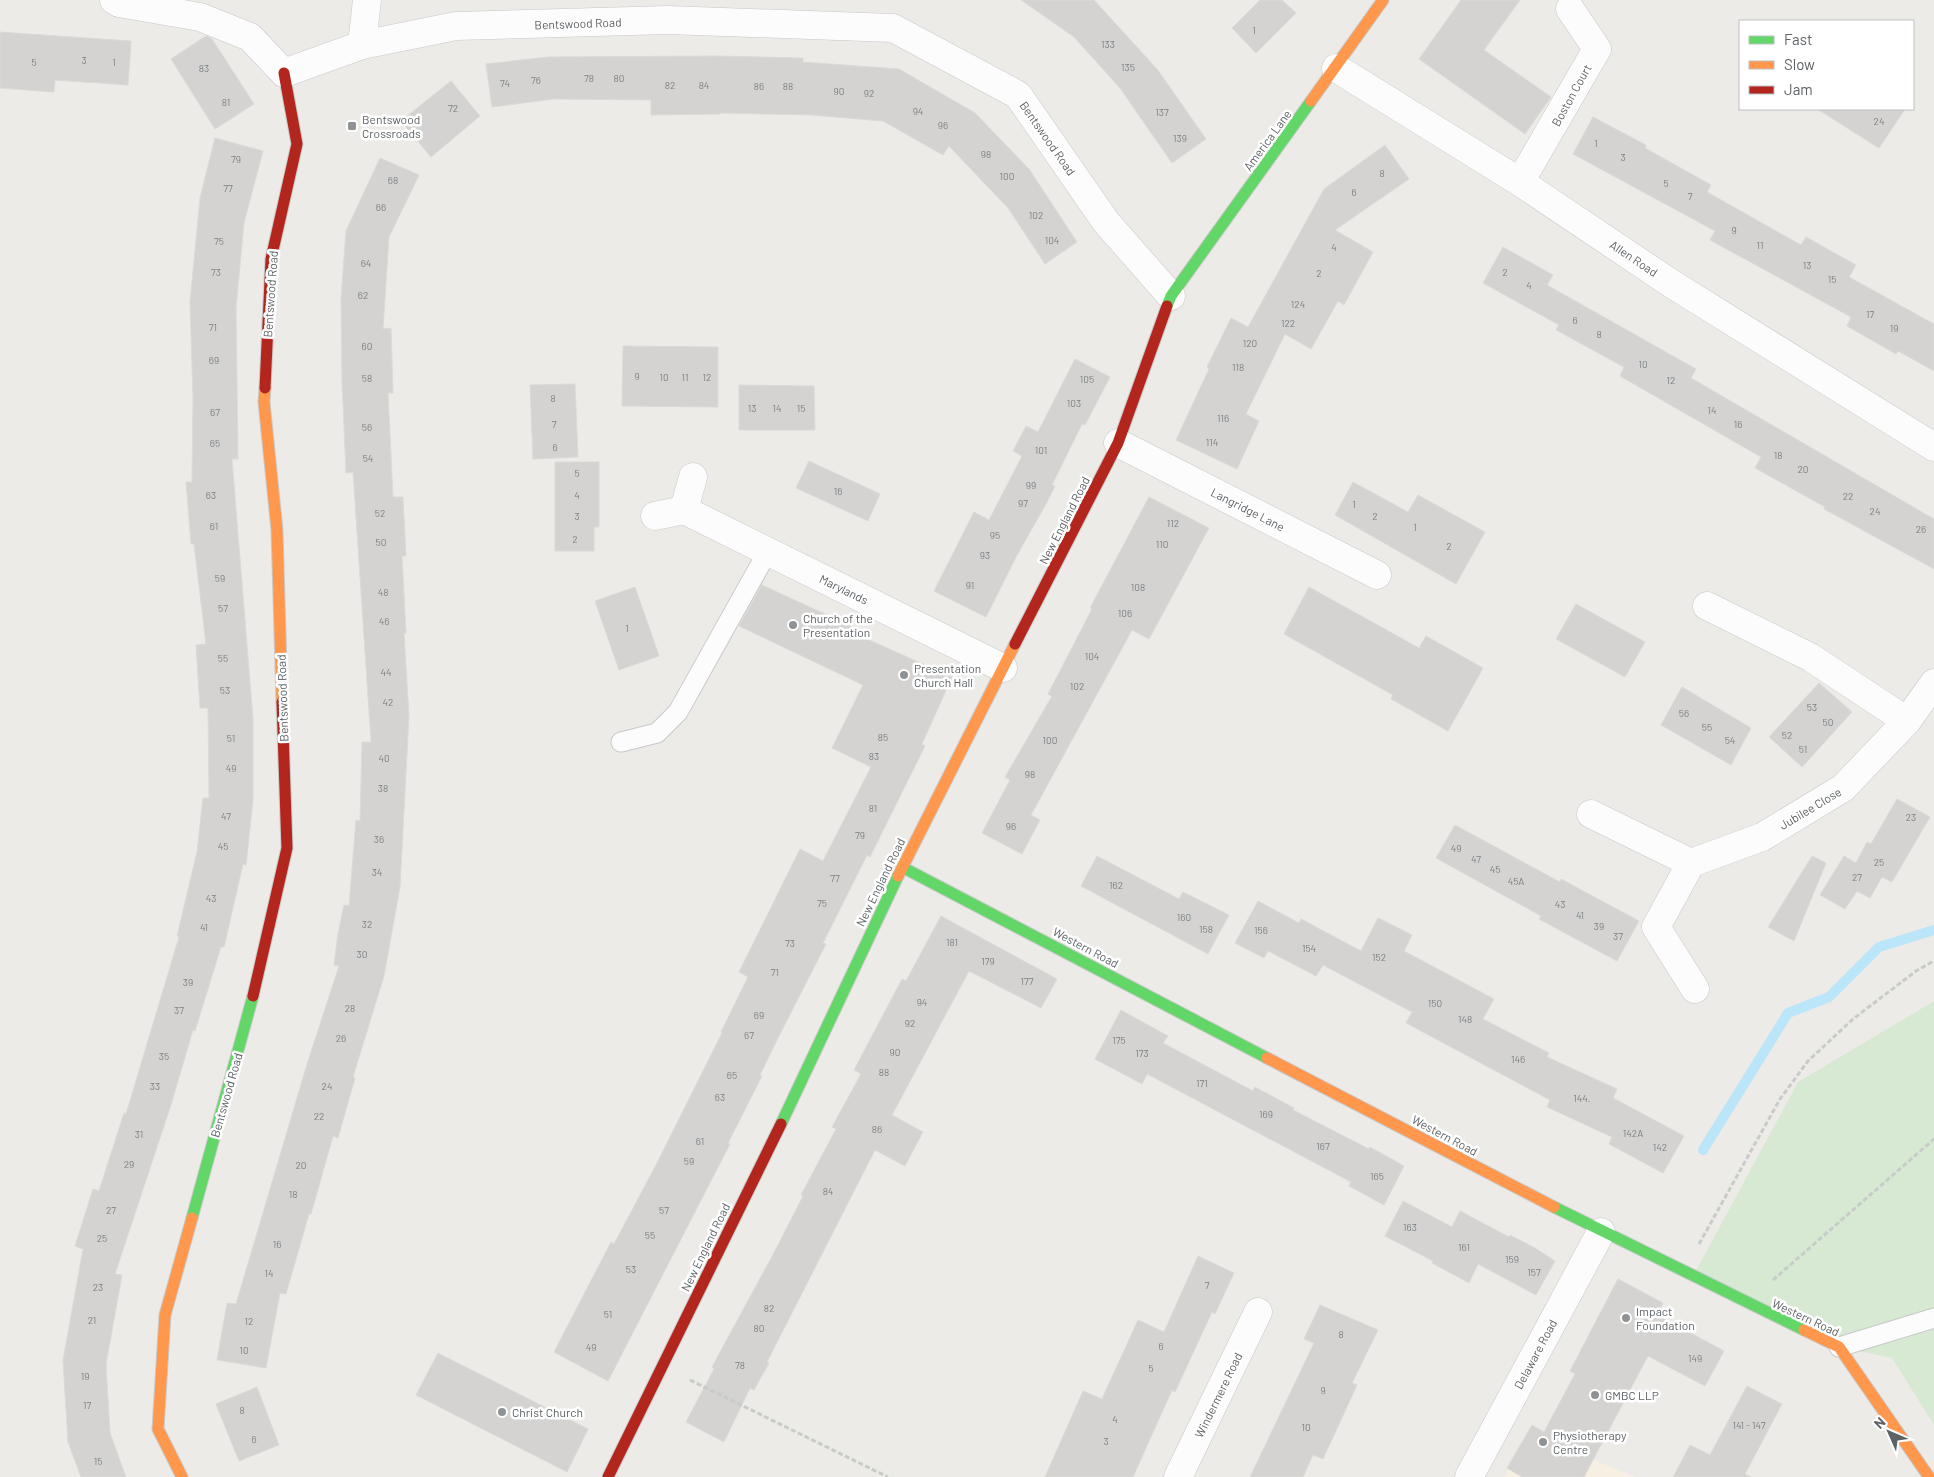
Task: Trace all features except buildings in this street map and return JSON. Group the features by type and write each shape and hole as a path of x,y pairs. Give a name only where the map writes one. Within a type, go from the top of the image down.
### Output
{"street":[{"path":"114,0 119,3 200,17 250,37 284,73"},
{"path":"362,45 367,0"},
{"name":"America Lane","path":"1171,296 1384,0"},
{"name":"Boston Court","path":"1520,182 1596,49 1570,9"},
{"name":"Bentswood Road","path":"182,1477 158,1429 164,1315 250,1010 287,848 277,530 264,402 271,259 297,144 284,73 362,45 456,26 668,20 893,28 1018,95 1106,222 1171,296"},
{"name":"Allen Road","path":"1336,68 1520,182 1672,284 1934,447"},
{"name":"New England Road","path":"608,1477 767,1153 902,867 1118,443 1171,296"},
{"name":"Langridge Lane","path":"1118,443 1377,575"},
{"path":"655,516 684,510 693,477"},
{"name":"Marylands","path":"684,510 1003,668"},
{"path":"1707,606 1810,657 1907,721"},
{"name":"Jubilee Close","path":"1691,863 1762,837 1843,788 1907,721 1934,683"},
{"path":"1591,814 1691,863 1656,927 1696,989"},
{"name":"Western Road","path":"902,867 1601,1232 1839,1347 1929,1477"},
{"name":"Delaware Road","path":"1476,1472 1601,1232"},
{"name":"Windermere Road","path":"1178,1477 1258,1312"}],"lane":[{"path":"621,742 657,733 678,712 768,551"},
{"path":"1839,1347 1934,1318"}],"path":[{"path":"1683,1273 1780,1099 1808,1061 1853,1019 1916,971 1934,961"},
{"path":"1747,1304 1812,1244 1934,1139"},
{"path":"662,1367 888,1477"}],"shaded area":[{"name":"Physiotherapy Centre","path":"1532,1425 1594,1460 1635,1477 1504,1477"}],"green space":[{"path":"1934,1001 1934,1425 1892,1358 1839,1347 1692,1278 1798,1082"}],"waterway":[{"path":"1703,1150 1788,1013 1829,997 1879,947 1934,930"}],"traffic: fast":[{"path":"1167,306 1171,296 1311,101"},
{"path":"902,867 1267,1058"},
{"path":"781,1124 898,876"},
{"path":"192,1218 253,996"},
{"path":"1554,1207 1804,1330"}],"traffic: slow":[{"path":"1311,101 1383,0"},
{"path":"265,388 264,402 277,530 282,702"},
{"path":"898,876 1015,644"},
{"path":"1267,1058 1554,1207"},
{"path":"182,1477 158,1429 165,1315 192,1218"},
{"path":"1804,1330 1839,1347 1929,1477"}],"traffic: jam":[{"path":"265,388 271,259 297,144 284,73"},
{"path":"1015,644 1118,443 1167,306"},
{"path":"253,996 287,848 282,702"},
{"path":"608,1477 781,1124"}],"place":[{"name":"Bentswood Crossroads","path":"352,126"},
{"name":"Church of the Presentation","path":"793,625"},
{"name":"Presentation Church Hall","path":"904,675"},
{"name":"Impact Foundation","path":"1626,1318"},
{"name":"GMBC LLP","path":"1595,1395"},
{"name":"Christ Church","path":"502,1412"},
{"name":"Physiotherapy Centre","path":"1543,1442"}]}
